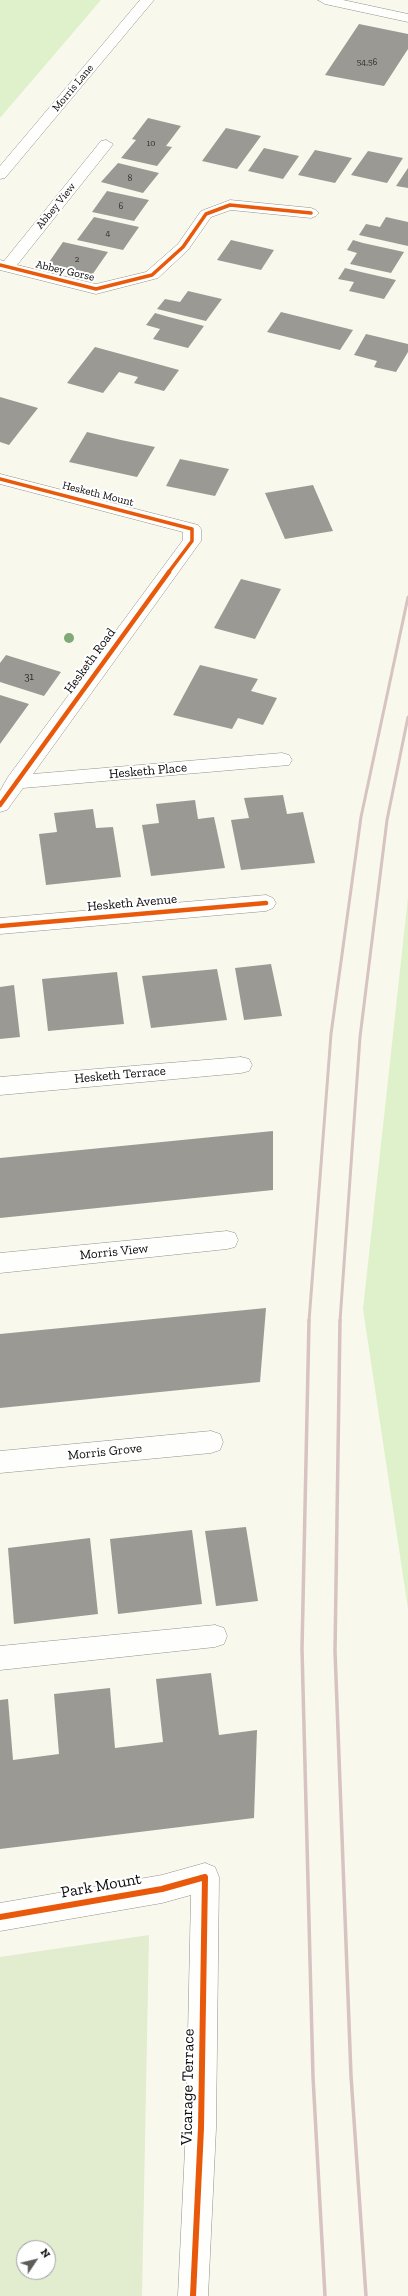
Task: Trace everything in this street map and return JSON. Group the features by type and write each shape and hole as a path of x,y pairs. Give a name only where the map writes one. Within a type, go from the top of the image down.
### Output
{"street":[{"name":"Morris Lane","path":"0,175 147,0"},
{"name":"Abbey View","path":"3,266 106,144"},
{"name":"Abbey Gorse","path":"3,266 96,289 152,275 183,247 206,214 230,205 311,213"},
{"name":"Hesketh Mount","path":"0,480 192,529"},
{"name":"Hesketh Road","path":"0,805 15,782 192,541 192,529"},
{"name":"Hesketh Place","path":"15,782 282,760"},
{"name":"Hesketh Avenue","path":"0,926 266,903"},
{"name":"Hesketh Terrace","path":"0,1086 241,1064"},
{"name":"Morris View","path":"0,1263 227,1240"},
{"name":"Morris Grove","path":"0,1462 211,1442"},
{"name":"Park Mount","path":"0,1917 162,1889 205,1877"},
{"name":"Vicarage Terrace","path":"193,2296 201,2128 205,1877"}],"lane":[{"path":"325,0 408,18"},
{"path":"0,1658 215,1636"}],"green space":[{"path":"0,0 101,0 0,118"},
{"path":"408,897 408,1609 363,1309"},
{"path":"149,1935 142,2296 0,2296 0,1957"}],"building":[{"path":"359,24 408,34 408,49 384,86 325,75"},
{"path":"148,118 181,126 166,146 172,147 157,166 121,158 136,140 132,139"},
{"path":"226,128 261,136 237,169 202,161"},
{"path":"264,148 299,156 283,179 248,171"},
{"path":"315,150 352,158 335,183 298,175"},
{"path":"368,151 403,158 387,183 351,175"},
{"path":"118,163 159,173 143,193 101,182"},
{"path":"408,168 408,188 396,186"},
{"path":"107,191 149,200 134,221 92,212"},
{"path":"94,217 139,227 123,250 77,240"},
{"path":"386,217 408,222 408,246 359,235 366,224 380,227"},
{"path":"231,240 274,250 261,270 217,260"},
{"path":"353,240 404,252 391,273 350,264 357,253 347,250"},
{"path":"63,242 108,252 92,275 47,265"},
{"path":"345,268 396,280 384,299 349,291 354,282 338,279"},
{"path":"188,291 222,299 206,321 157,309 165,299 180,302"},
{"path":"281,312 353,330 340,350 267,332"},
{"path":"155,313 204,326 188,348 153,339 160,329 146,325"},
{"path":"366,334 408,344 408,352 396,372 374,367 377,361 354,355"},
{"path":"95,347 179,370 164,391 134,383 138,377 119,372 103,393 67,383"},
{"path":"0,397 38,408 9,445 0,442"},
{"path":"87,432 155,447 137,477 69,462"},
{"path":"180,459 229,469 215,496 166,486"},
{"path":"313,485 333,531 285,539 265,493"},
{"path":"241,579 281,589 255,639 214,628"},
{"path":"6,655 61,672 44,696 0,682 0,663"},
{"path":"200,665 258,679 251,691 277,698 263,725 238,718 232,729 173,715"},
{"path":"0,695 29,704 0,744"},
{"path":"283,795 287,814 303,812 315,863 241,870 231,820 249,818 244,798"},
{"path":"195,800 198,819 214,817 225,868 151,876 142,825 159,823 156,804"},
{"path":"93,809 96,828 113,827 121,877 46,885 39,834 57,832 54,813"},
{"path":"271,964 282,1016 244,1020 235,968"},
{"path":"217,969 227,1020 151,1028 142,976"},
{"path":"117,972 124,1024 48,1031 42,979"},
{"path":"14,985 20,1037 0,1039 0,987"},
{"path":"273,1131 273,1190 0,1218 0,1158"},
{"path":"266,1308 260,1382 0,1408 0,1334"},
{"path":"246,1527 258,1601 216,1606 205,1531"},
{"path":"192,1530 202,1604 118,1614 110,1539"},
{"path":"90,1538 98,1614 14,1624 8,1548"},
{"path":"211,1673 219,1735 257,1730 254,1818 0,1849 0,1700 8,1699 13,1760 59,1754 54,1694 110,1688 115,1748 163,1742 156,1679"}],"railway":[{"path":"309,1321 331,1034 361,817 408,597"},
{"path":"340,1321 360,1037 387,820 408,717"},
{"path":"309,1320 302,1649 313,2077 325,2296"},
{"path":"340,1320 335,1651 351,2076 366,2296"}],"cycle path":[{"path":"0,265 96,289 152,275 183,247 206,214 230,205 311,213"},
{"path":"0,479 192,529 192,541 0,805"},
{"path":"0,926 266,903"},
{"path":"0,1917 162,1889 205,1877 201,2128 193,2296"}]}
